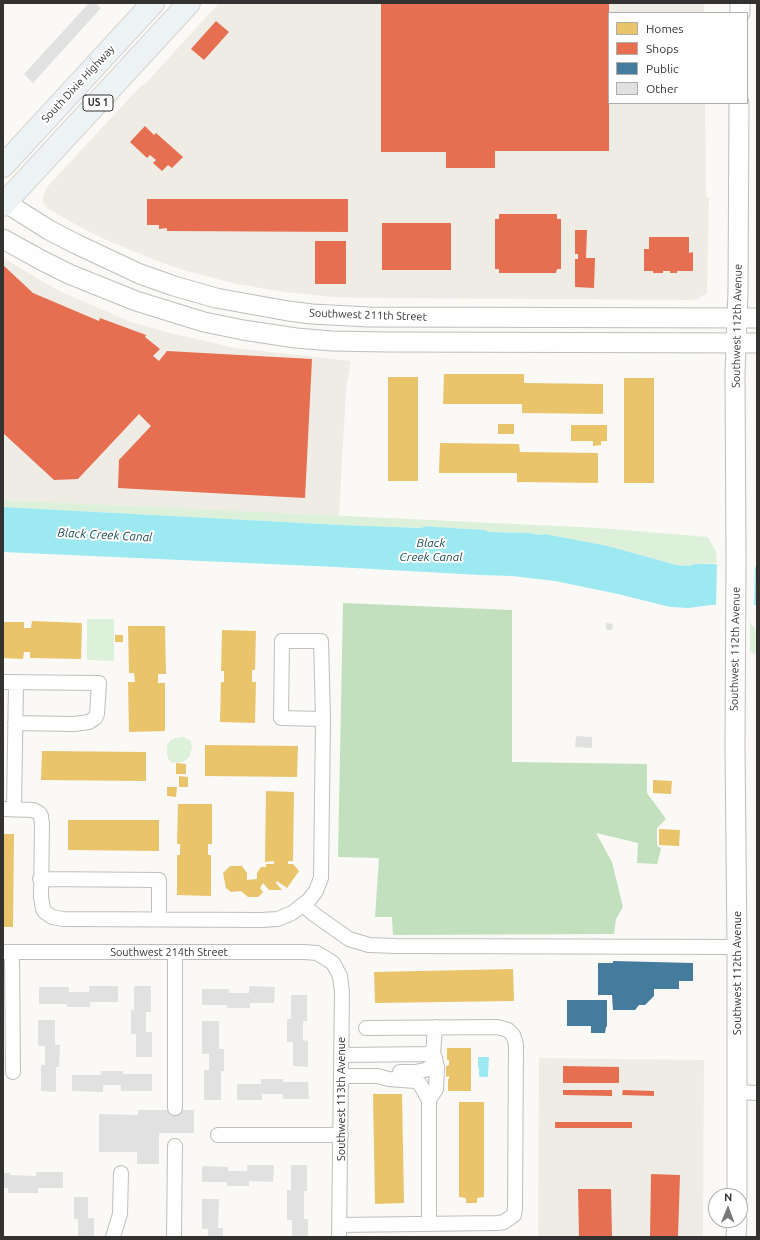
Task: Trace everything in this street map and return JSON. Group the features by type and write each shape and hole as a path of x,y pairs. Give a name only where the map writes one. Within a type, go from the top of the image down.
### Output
{"highway":[{"name":"South Dixie Highway","path":"3,166 153,3"},
{"name":"US 1","path":"4,203 189,3"}],"main road":[{"name":"Southwest 112th Avenue","path":"737,1188 735,380 738,318 739,104"},
{"name":"Southwest 211th Street","path":"4,203 49,230 140,274 199,294 270,308 312,314 363,317 757,318"},
{"path":"3,238 68,274 142,303 204,322 296,338 332,341 387,342 757,343"}],"street":[{"path":"15,723 74,724 89,722 95,718 97,714 99,683 9,682 15,723 8,809 33,810 41,816 40,879 41,897 45,912 52,917 63,919 274,919 285,916 303,905 314,895 321,878 323,719 321,642 282,641 281,718 323,719"},
{"path":"40,879 160,880 159,919"},
{"path":"303,905 349,939 369,945 737,948"},
{"path":"8,952 13,1072"},
{"name":"Southwest 214th Street","path":"8,952 304,952 317,953 332,963"},
{"path":"175,952 175,1108"},
{"name":"Southwest 113th Avenue","path":"332,963 339,972 341,983 341,1135 339,1231"},
{"path":"429,1100 436,1089 435,1027"},
{"path":"339,1231 368,1225 498,1223 504,1222 514,1215 515,1208 515,1038 508,1030 500,1027 366,1028"},
{"path":"341,1055 435,1058"},
{"path":"377,1076 390,1072 415,1072 425,1070 431,1067 435,1058"},
{"path":"340,1076 377,1076 389,1079 418,1082 429,1100 429,1224"},
{"path":"737,1092 757,1093"},
{"path":"218,1135 341,1135"},
{"path":"174,1237 175,1146"},
{"path":"113,1237 120,1214 121,1173"}],"shaded area":[{"path":"219,3 704,3 704,12 608,12 608,104 705,104 706,197 709,197 707,293 698,299 689,300 332,297 284,292 232,283 180,269 152,259 102,238 73,223 47,208 43,202 43,196 47,187 138,89 146,83"},
{"path":"3,258 59,291 131,322 170,333 235,348 351,361 346,390 339,516 3,500"},
{"path":"539,1058 704,1060 703,1237 538,1237"}],"green space":[{"path":"3,500 600,528 708,537 716,552 717,563 695,564 689,566 676,565 608,546 545,534 489,532 485,530 426,526 421,528 341,525 3,507"},
{"path":"343,603 512,610 512,762 647,764 647,793 666,819 657,828 657,845 661,849 657,864 637,863 638,843 596,833 612,862 623,907 616,919 614,934 393,935 392,917 375,917 379,858 338,857"},
{"path":"87,619 114,619 114,661 87,660"},
{"path":"750,621 752,626 754,626 757,636 757,655 750,652"},
{"path":"184,737 191,741 192,748 189,757 183,762 173,763 169,760 167,755 167,746 170,740"}],"water":[{"name":"Black Creek Canal","path":"3,507 341,525 421,528 426,526 485,530 489,532 545,534 608,546 676,565 689,566 695,564 712,564 757,567 757,605 711,605 689,608 670,607 618,594 555,581 512,576 3,552"},
{"path":"478,1057 489,1057 487,1077 479,1076"}],"pier":[{"path":"717,562 755,565 754,607 716,607"}],"building: Homes":[{"path":"444,374 524,374 524,383 603,384 603,414 522,413 522,404 443,404"},
{"path":"388,377 418,377 418,481 388,481"},
{"path":"624,378 654,378 654,483 624,483"},
{"path":"498,424 514,424 514,434 498,434"},
{"path":"571,425 607,425 607,441 601,441 601,445 593,446 593,441 571,441"},
{"path":"440,443 519,444 520,452 598,453 598,483 517,482 517,473 439,473"},
{"path":"32,621 82,623 81,659 30,658 30,652 24,652 23,659 3,658 3,622 24,622 24,628 31,628"},
{"path":"128,626 165,626 166,674 158,674 158,683 165,683 165,731 129,732 128,682 135,682 134,673 129,673"},
{"path":"222,630 256,631 255,670 252,670 252,682 256,682 255,723 220,722 221,682 224,682 224,671 221,671"},
{"path":"115,635 123,635 123,642 115,642"},
{"path":"205,745 298,746 297,777 205,776"},
{"path":"42,751 146,752 146,781 41,780"},
{"path":"176,763 186,764 186,774 176,774"},
{"path":"179,776 188,777 188,787 179,787"},
{"path":"653,780 672,781 671,794 653,793"},
{"path":"167,787 177,787 176,797 167,796"},
{"path":"266,791 294,792 293,861 288,861 288,864 293,864 299,871 287,888 277,881 276,883 282,890 269,890 263,883 260,888 263,892 258,897 248,897 241,891 231,892 226,888 223,873 230,866 242,866 247,873 247,880 257,879 257,873 261,867 266,867 266,864 274,864 274,861 265,862"},
{"path":"178,804 212,804 212,844 208,844 208,855 211,855 211,896 177,895 177,855 180,855 180,844 177,844"},
{"path":"68,820 159,820 159,851 68,850"},
{"path":"659,829 680,830 679,846 659,845"},
{"path":"3,834 14,834 13,927 3,927"},
{"path":"513,969 514,1001 375,1003 374,972"},
{"path":"447,1048 471,1048 471,1091 448,1091 449,1076 446,1077 446,1066 449,1065 449,1060 447,1060"},
{"path":"373,1094 402,1094 404,1203 375,1204"},
{"path":"459,1102 484,1102 484,1197 477,1198 477,1203 466,1203 466,1198 459,1197"}],"building: Shops":[{"path":"381,3 609,3 609,151 495,151 495,168 446,168 446,152 381,152"},
{"path":"216,21 229,32 204,60 191,49"},
{"path":"145,126 154,135 156,133 183,157 172,168 168,165 162,171 153,163 156,160 150,155 147,158 130,142"},
{"path":"147,199 348,199 348,232 167,231 167,228 159,229 159,225 147,225"},
{"path":"499,214 557,214 557,219 561,219 561,269 557,269 556,273 499,273 499,269 495,269 495,219 499,219"},
{"path":"382,223 451,223 451,270 382,270"},
{"path":"575,230 587,230 586,258 595,258 594,288 575,287 575,259 578,259 578,254 575,254"},
{"path":"649,237 689,237 689,253 693,252 693,271 677,271 677,273 670,273 670,271 663,271 663,273 653,273 653,271 644,271 644,249 649,249"},
{"path":"315,241 346,241 346,284 315,284"},
{"path":"3,265 33,293 99,321 100,318 146,335 145,337 160,349 153,356 159,361 167,351 312,359 305,498 118,488 119,460 151,426 139,414 78,479 54,480 3,433"},
{"path":"563,1066 619,1067 619,1083 563,1083"},
{"path":"563,1090 612,1090 612,1096 563,1095"},
{"path":"623,1090 654,1091 654,1096 622,1095"},
{"path":"555,1122 632,1122 632,1128 555,1128"},
{"path":"651,1174 680,1175 678,1237 650,1237"},
{"path":"578,1189 611,1189 612,1237 579,1237"}],"building: Public":[{"path":"613,961 693,963 693,981 679,981 679,989 654,989 654,996 645,1005 639,1005 635,1010 613,1010 612,995 598,995 598,963 613,963"},
{"path":"567,1000 607,1000 607,1026 605,1033 591,1033 591,1026 567,1026"}],"building: Other":[{"path":"89,3 95,3 101,8 33,83 24,74"},
{"path":"606,623 613,624 612,630 606,630"},
{"path":"576,736 592,737 592,748 575,747"},
{"path":"89,986 118,986 118,1002 90,1002 90,1007 67,1007 67,1004 39,1004 39,987 69,987 69,992 89,992"},
{"path":"134,986 151,986 151,1012 146,1012 146,1032 152,1032 152,1057 136,1057 136,1034 131,1034 131,1010 134,1010"},
{"path":"249,986 275,987 274,1003 250,1003 250,1008 227,1008 227,1005 202,1005 202,989 229,989 229,993 249,993"},
{"path":"291,995 307,995 307,1021 303,1021 303,1040 308,1041 308,1067 293,1066 293,1042 287,1042 287,1019 291,1019"},
{"path":"38,1020 55,1020 55,1045 60,1045 59,1067 56,1067 56,1092 41,1091 41,1065 45,1065 45,1046 38,1046"},
{"path":"202,1021 219,1021 219,1049 224,1049 224,1071 221,1071 221,1100 204,1100 204,1070 209,1070 209,1054 202,1054"},
{"path":"101,1071 123,1071 123,1074 152,1074 152,1091 121,1091 121,1085 103,1085 103,1092 72,1091 72,1075 101,1075"},
{"path":"261,1079 283,1079 283,1082 308,1082 309,1099 283,1099 283,1094 262,1094 262,1100 237,1100 237,1084 261,1084"},
{"path":"138,1110 194,1110 194,1133 159,1133 159,1164 137,1164 137,1152 99,1152 99,1114 138,1115"},
{"path":"247,1165 274,1165 273,1182 249,1181 249,1186 227,1186 227,1182 202,1182 202,1166 228,1167 228,1171 247,1171"},
{"path":"291,1165 307,1165 307,1191 304,1191 304,1219 308,1219 308,1237 292,1237 292,1220 287,1220 287,1190 291,1190"},
{"path":"36,1172 63,1172 63,1188 38,1188 38,1193 8,1193 8,1188 3,1188 3,1173 10,1173 10,1175 36,1176"},
{"path":"74,1197 88,1197 88,1218 94,1218 94,1237 78,1237 78,1219 74,1219"},
{"path":"202,1199 219,1199 218,1228 223,1228 223,1237 208,1237 208,1229 202,1229"}]}
